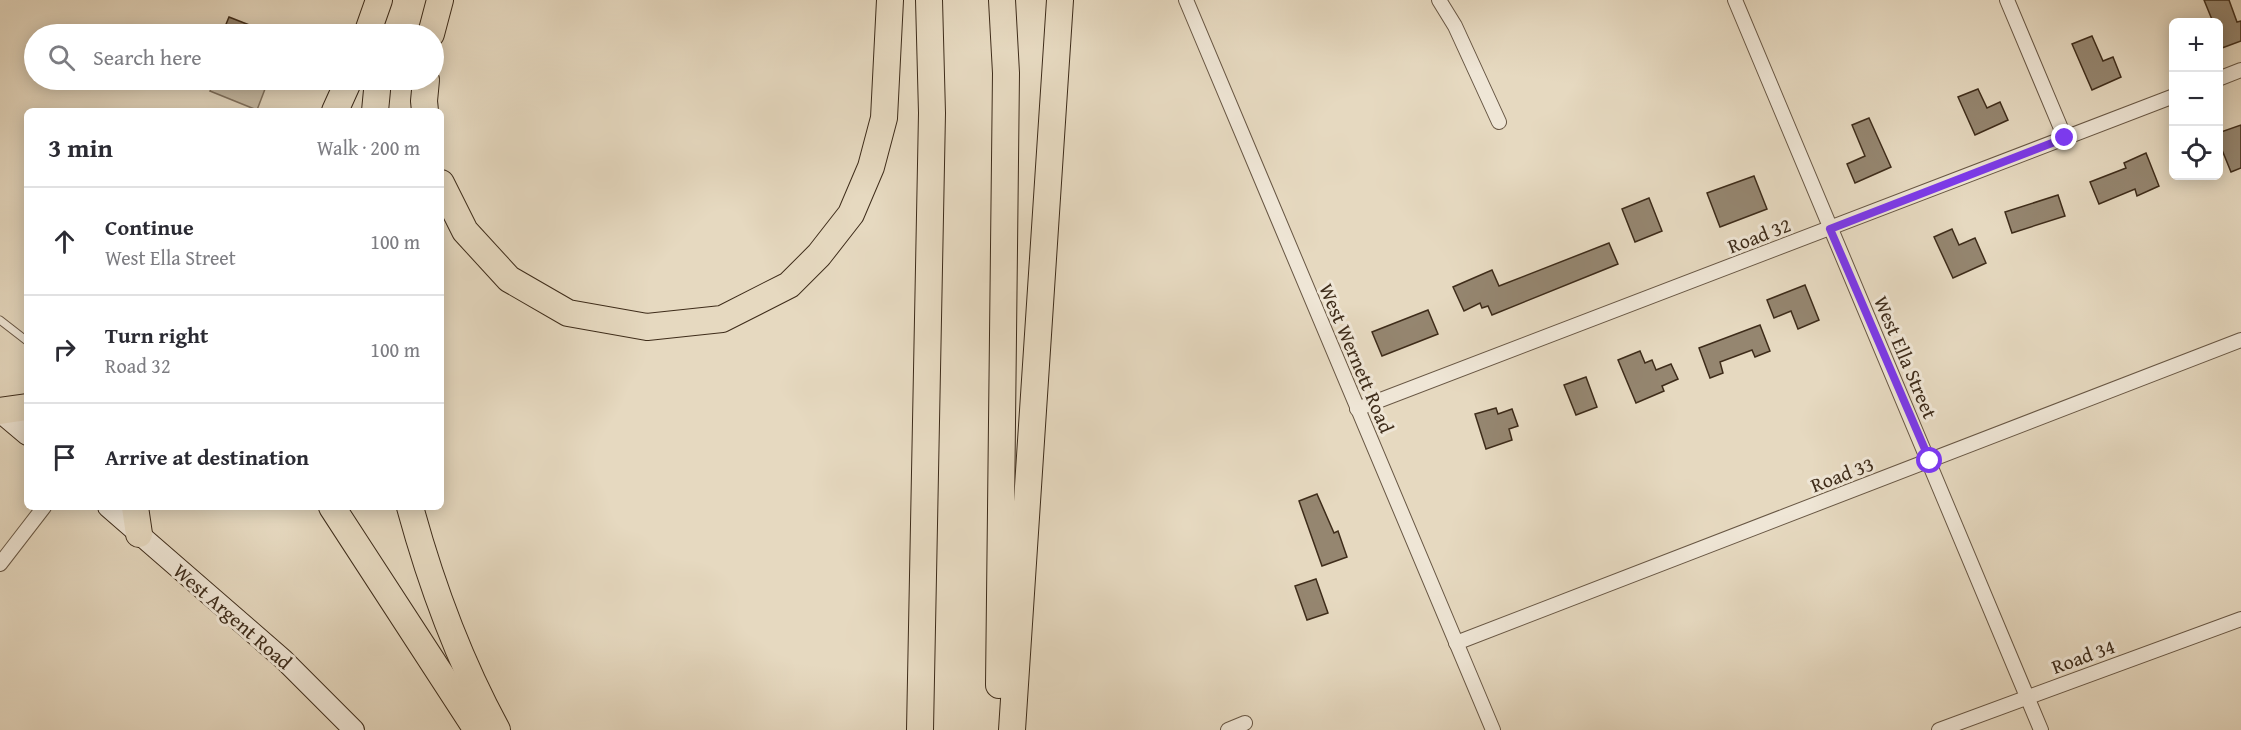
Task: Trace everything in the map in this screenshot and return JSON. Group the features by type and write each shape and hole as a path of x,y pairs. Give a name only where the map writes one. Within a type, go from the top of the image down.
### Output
{"highway":[{"path":"371,24 379,0"},
{"path":"387,24 392,0"},
{"path":"434,24 440,0"},
{"path":"444,189 465,231 509,279 568,313 646,327 722,319 789,285 819,255 851,214 871,166 884,118 890,0"},
{"path":"920,730 932,113 929,0"},
{"path":"999,730 1006,73 1002,0"},
{"path":"1050,0 1056,68"},
{"path":"1012,730 1060,0"},
{"path":"336,108 344,90"},
{"path":"375,108 377,90"},
{"path":"425,90 425,108"},
{"path":"0,411 24,407"},
{"path":"135,510 139,534"},
{"path":"334,510 477,730"},
{"path":"411,510 427,564 457,646 497,730"}],"main road":[{"path":"0,411 24,432"},
{"name":"West Argent Road","path":"111,510 283,659 354,730"}],"street":[{"name":"West Wernett Road","path":"1186,0 1493,730"},
{"path":"1439,0 1455,26 1499,122"},
{"name":"West Ella Street","path":"1735,0 2041,730"},
{"path":"2007,0 2065,138"},
{"path":"2223,77 2241,70"},
{"name":"Road 32","path":"1357,409 2169,98"},
{"name":"Road 33","path":"1456,643 2241,340"},
{"path":"0,564 42,510"},
{"name":"Road 34","path":"1939,730 2241,619"},
{"path":"1228,730 1245,723"}],"lane":[{"path":"0,320 24,339"}],"shaded area":[{"path":"265,90 258,108 252,108 210,91"}],"building":[{"path":"2204,0 2229,0 2237,22 2241,21 2241,41 2223,48 2223,18 2211,18"},
{"path":"229,17 247,24 226,24"},
{"path":"2092,36 2103,61 2113,57 2121,77 2092,90 2072,44"},
{"path":"1978,89 1987,108 2000,102 2008,120 1975,135 1958,97"},
{"path":"1869,118 1891,167 1855,183 1847,164 1865,156 1852,125"},
{"path":"2241,125 2241,168 2231,172 2223,152 2223,131"},
{"path":"2146,153 2159,186 2137,196 2135,189 2099,204 2090,182 2126,168 2124,163"},
{"path":"1754,176 1767,209 1720,227 1707,193"},
{"path":"2058,195 2065,216 2012,233 2005,212"},
{"path":"1649,198 1662,231 1635,242 1622,209"},
{"path":"1952,229 1959,245 1975,238 1986,263 1953,278 1934,237"},
{"path":"1609,243 1618,264 1492,315 1488,306 1482,308 1480,303 1464,311 1453,287 1492,270 1499,286"},
{"path":"1805,285 1819,320 1798,329 1791,311 1774,318 1767,300"},
{"path":"1428,310 1438,334 1382,356 1372,332"},
{"path":"1760,325 1770,351 1755,357 1752,350 1720,362 1723,373 1710,378 1699,348"},
{"path":"1640,351 1645,363 1652,360 1656,370 1671,364 1678,379 1662,386 1664,391 1636,403 1618,360"},
{"path":"1586,377 1597,407 1576,415 1564,385"},
{"path":"1496,408 1498,414 1512,409 1518,426 1509,429 1512,440 1486,449 1475,414"},
{"path":"1317,494 1334,533 1338,531 1347,557 1322,566 1299,501"},
{"path":"1316,579 1328,613 1307,620 1295,586"}],"route":[{"path":"1930,461 1830,229 2065,138"}]}
